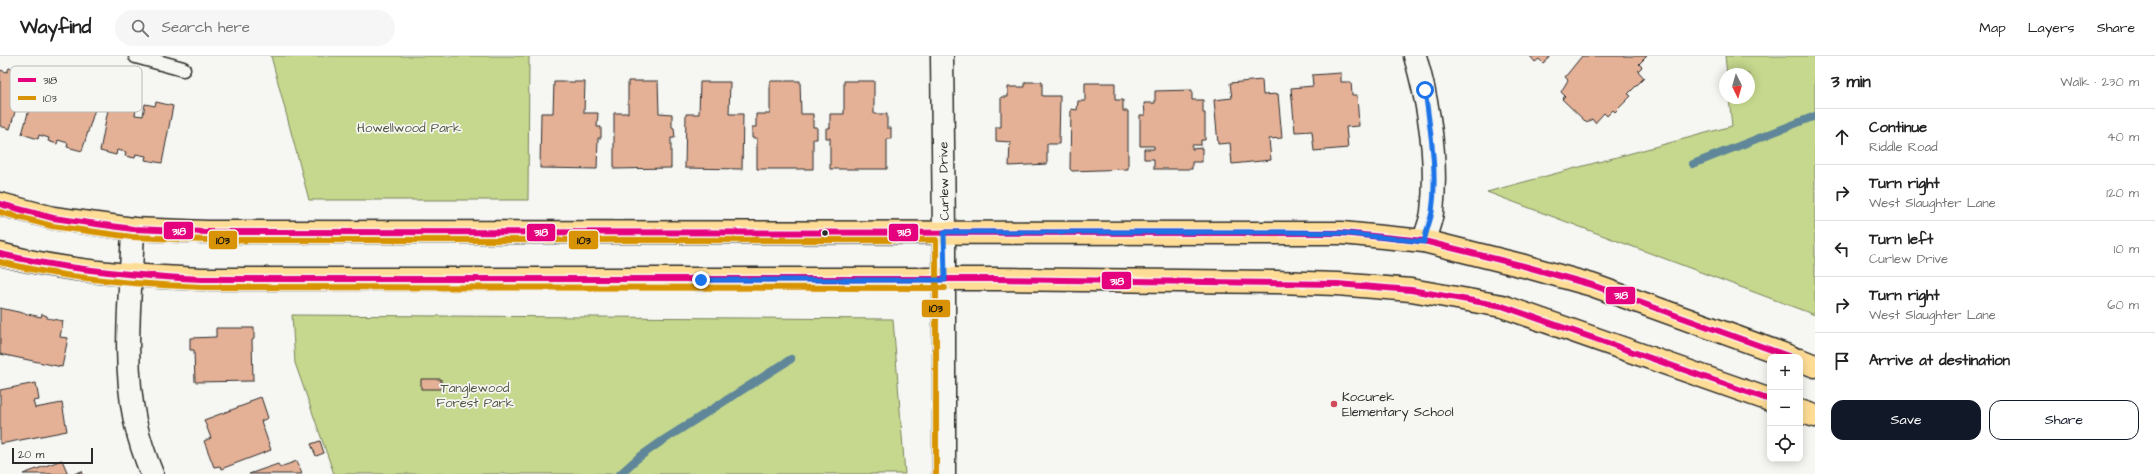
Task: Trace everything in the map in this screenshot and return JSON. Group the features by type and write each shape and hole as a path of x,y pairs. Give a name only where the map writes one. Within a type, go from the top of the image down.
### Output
{"main road":[{"path":"0,204 53,218 132,229 207,232 1342,233 1424,242 1592,285 1782,354"},
{"path":"0,254 35,264 132,276 202,279 1276,282 1337,284 1411,290 1502,306 1767,399"},
{"path":"1803,361 1815,366"},
{"path":"1803,411 1815,416"}],"street":[{"name":"Curlew Drive","path":"942,56 945,280 944,474"},
{"path":"1415,56 1425,90 1433,155 1432,213 1426,227 1424,242"},
{"path":"132,229 129,351 131,387 135,421 152,474"}],"lane":[{"path":"136,56 183,69"}],"green space":[{"name":"Howellwood Park","path":"271,56 529,56 528,200 309,200"},
{"path":"1725,56 1815,56 1815,315 1487,192 1732,126 1730,104 1755,104 1755,68 1726,68"},
{"name":"Tanglewood Forest Park","path":"292,315 893,319 905,474 334,474 295,363"}],"building":[{"path":"1530,56 1551,56 1543,63 1539,59 1535,62"},
{"path":"1582,56 1647,56 1639,64 1642,67 1638,71 1644,78 1628,94 1631,96 1615,112 1613,110 1607,116 1604,113 1595,123 1592,119 1587,123 1562,99 1565,96 1561,92 1568,80 1565,77"},
{"path":"10,68 10,112 15,112 10,129 0,126 0,70 7,72"},
{"path":"1341,73 1341,82 1351,82 1352,95 1357,95 1359,126 1346,127 1348,148 1314,151 1312,131 1295,132 1291,88 1313,86 1312,75"},
{"path":"1262,80 1263,95 1278,94 1282,138 1269,139 1271,160 1232,164 1230,143 1218,144 1214,100 1232,98 1230,83"},
{"path":"628,81 658,81 659,113 672,114 672,127 674,128 675,138 671,138 671,168 614,169 614,113 628,113"},
{"path":"770,81 800,81 801,114 813,114 813,127 817,127 817,139 813,139 813,169 757,169 757,138 752,138 752,127 756,127 756,114 770,114"},
{"path":"844,81 874,81 874,114 887,114 887,128 891,128 891,139 887,139 887,169 830,169 830,138 826,138 826,128 830,128 830,114 844,114"},
{"path":"554,82 585,82 584,113 598,113 597,127 601,127 601,138 598,138 597,169 540,168 541,113 553,113"},
{"path":"700,82 730,82 729,114 743,114 742,169 685,168 686,114 699,114"},
{"path":"1025,82 1042,82 1042,96 1060,96 1059,144 1047,144 1047,164 1009,166 1010,142 996,141 996,127 1001,127 1001,97 1008,97 1008,87 1025,87"},
{"path":"1085,83 1115,83 1115,100 1123,100 1123,111 1128,111 1128,169 1072,171 1070,169 1071,109 1077,110 1078,101 1085,101"},
{"path":"1192,90 1192,100 1203,100 1203,113 1205,113 1205,140 1201,140 1201,145 1192,145 1192,149 1202,148 1202,162 1192,162 1192,169 1154,169 1154,159 1144,159 1144,149 1154,149 1154,146 1140,146 1140,115 1145,115 1144,103 1155,103 1155,91"},
{"path":"156,102 173,106 162,163 145,160 146,156 136,154 135,158 125,156 126,152 117,150 116,155 100,151 108,112 136,112 135,115 143,116 145,104 155,106"},
{"path":"28,112 94,112 82,151 67,147 68,143 58,140 57,144 48,141 49,138 39,135 38,139 22,134"},
{"path":"0,308 41,317 42,314 47,316 47,318 63,321 60,337 68,338 62,367 0,354"},
{"path":"216,328 254,328 254,339 252,340 253,381 195,382 194,350 190,350 190,338 216,337"},
{"path":"421,379 441,379 441,389 421,389"},
{"path":"36,383 39,400 33,401 35,408 62,403 67,431 0,444 0,390"},
{"path":"261,397 268,418 261,421 271,450 221,469 220,466 214,467 204,441 211,438 204,420 250,403 250,401"},
{"path":"320,441 324,453 316,456 311,444"},
{"path":"62,460 68,474 23,474"},
{"path":"297,461 302,474 249,474 278,464 280,467"},
{"path":"82,471 83,474 74,474"}],"waterway":[{"path":"1693,164 1815,116"},
{"path":"620,474 638,458 662,441 791,359"}],"transit line":[{"name":"318","path":"0,204 53,218 133,229 207,232 1342,233 1424,241 1524,266 1592,285 1783,354"},
{"name":"103","path":"0,212 52,226 132,237 207,240 936,240 936,474"},
{"name":"318","path":"0,254 25,260 75,268 151,276 202,279 996,279 1337,284 1411,290 1502,306 1767,399"},
{"name":"103","path":"0,262 75,277 202,287 945,288"}],"place":[{"name":"Kocurek Elementary School","path":"1334,404"}],"route":[{"path":"701,280 945,280 944,232 1342,233 1424,242 1426,227 1432,213 1433,155 1425,90"}]}
